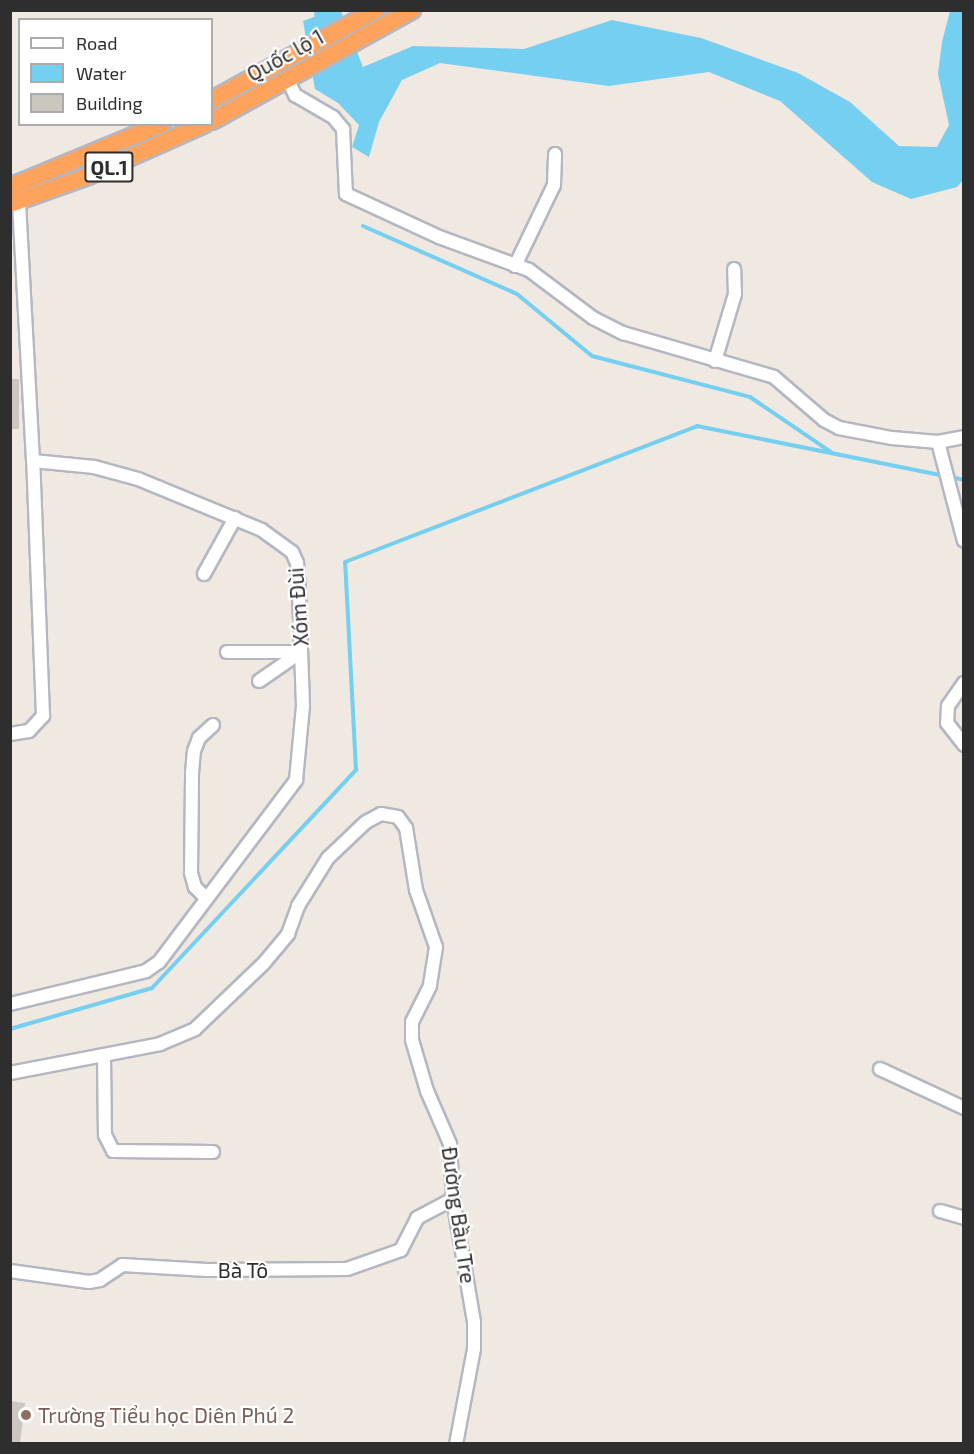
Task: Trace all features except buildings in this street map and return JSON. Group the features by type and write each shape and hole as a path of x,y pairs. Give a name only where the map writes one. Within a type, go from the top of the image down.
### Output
{"highway":[{"name":"Quốc lộ 1","path":"213,100 284,73 307,69 412,10"},
{"name":"Quốc lộ 1","path":"213,120 376,11"},
{"name":"QL.1","path":"13,197 158,126"},
{"name":"QL.1","path":"13,197 88,176 200,126"}],"street":[{"path":"284,73 295,95 333,117 343,129 346,194 539,277 607,326 715,361 774,377 824,420 839,428 892,438 938,442 963,437"},
{"path":"515,266 554,185 555,154"},
{"path":"10,735 29,731 43,716 33,461 13,197"},
{"path":"715,361 735,294 734,269"},
{"path":"938,442 963,535"},
{"name":"Xóm Đùi","path":"10,1004 146,971 159,962 296,780 303,706 295,558 278,540 235,518 138,479 94,467 33,461"},
{"path":"204,574 235,518"},
{"path":"226,652 301,652"},
{"path":"259,681 301,652"},
{"path":"963,683 948,706 947,723 963,745"},
{"path":"206,898 195,887 191,873 192,772 194,751 213,724"},
{"name":"Đường Bầu Tre","path":"10,1073 104,1056 177,1038 208,1018 288,934 298,906 328,858 366,822 381,814 398,817 406,828 416,890 436,947 430,986 411,1029 422,1077 450,1144 453,1199 474,1332 456,1443"},
{"path":"104,1056 105,1135 113,1150 213,1152"},
{"path":"880,1069 963,1108"},
{"name":"Bà Tô","path":"10,1271 88,1282 100,1280 122,1265 197,1270 346,1269 400,1250 417,1218 453,1199"},
{"path":"940,1211 963,1218"}],"water":[{"path":"330,11 341,11 363,67 413,46 524,49 612,20 701,38 798,73 850,102 899,146 937,147 949,125 938,74 942,42 950,11 963,11 963,180 957,187 911,199 872,182 780,101 709,72 609,86 440,63 402,80 379,122 369,157 352,147 359,125 338,103 315,89 303,21"}],"waterway":[{"path":"320,14 321,10"},
{"path":"363,226 517,294 592,356 750,397 831,452"},
{"path":"10,1029 152,988 356,770 345,562 697,426 964,480"}],"place":[{"name":"Trường Tiểu học Diên Phú 2","path":"26,1415"}]}
